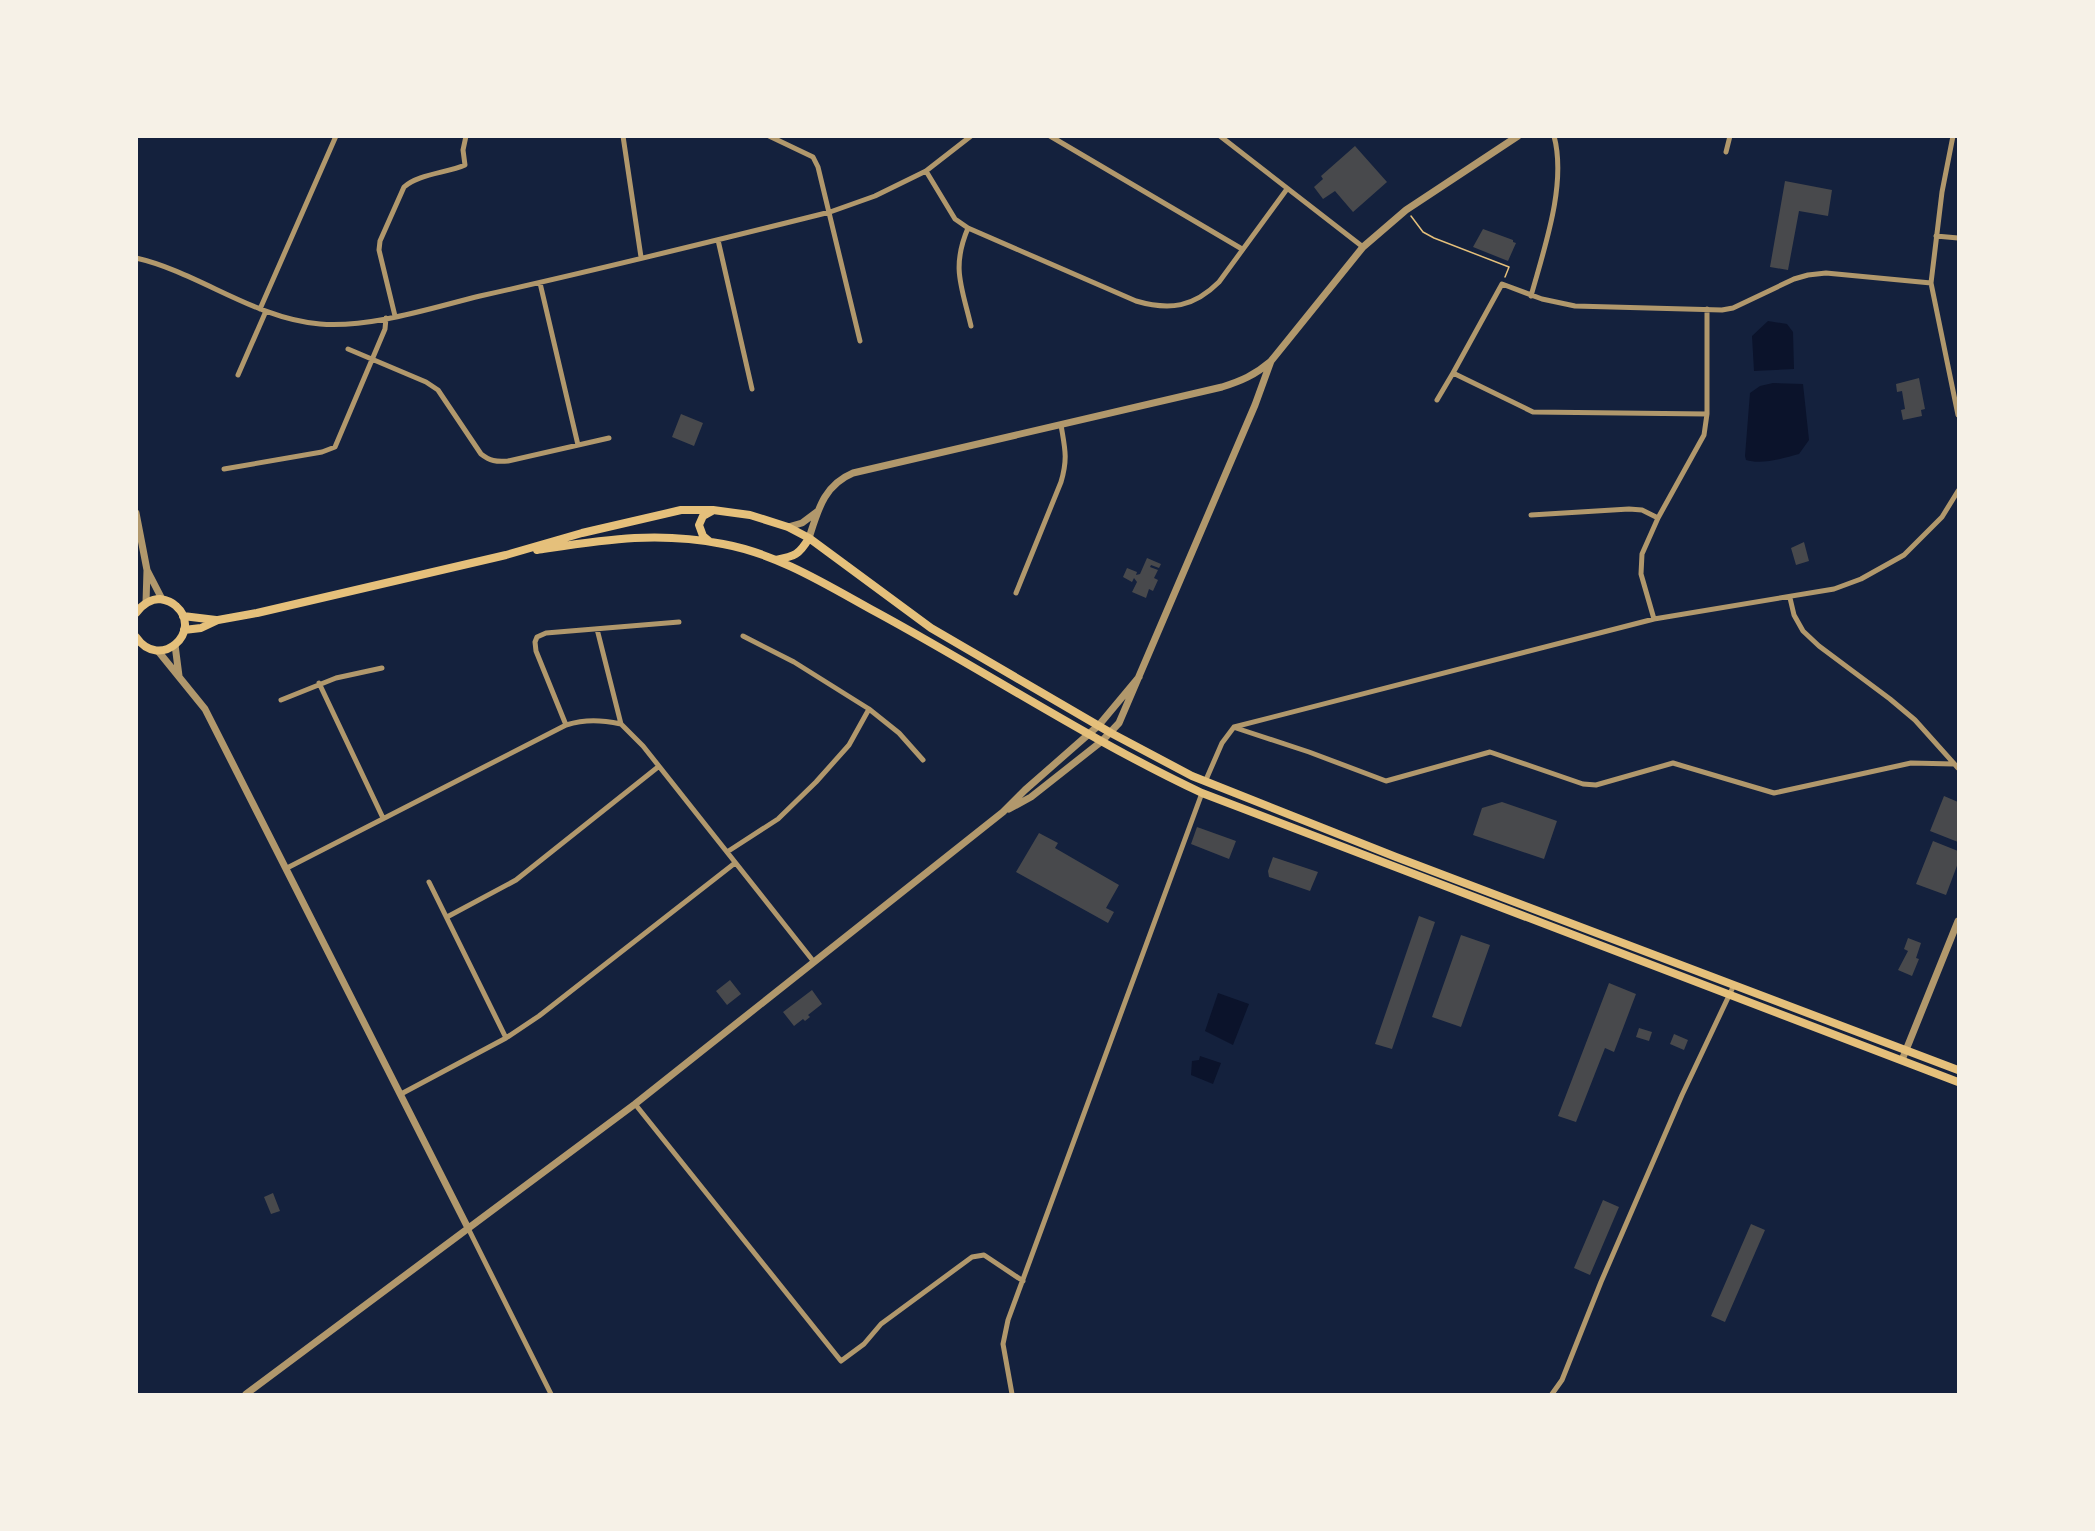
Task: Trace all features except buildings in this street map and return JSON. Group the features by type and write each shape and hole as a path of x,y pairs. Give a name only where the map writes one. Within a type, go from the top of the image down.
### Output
{"main road":[{"path":"709,542 699,530 699,523 703,516 713,510"},
{"path":"184,630 201,628 218,620 506,555 582,533 668,513 713,510 750,515 788,527 809,538 931,628 1112,733 1205,782 1385,853 1959,1070"},
{"path":"506,555 625,537 662,537 709,542 777,560 923,636 1089,734 1202,793 1959,1082"},
{"path":"777,560 799,553 809,538"},
{"path":"136,613 146,603 162,599 175,605 183,616 184,630 175,645 158,651 143,645 136,637"},
{"path":"183,616 218,620"}],"street":[{"path":"238,375 336,136"},
{"path":"395,316 379,250 380,241 404,187 411,181 452,171 465,165 463,150 466,136"},
{"path":"623,136 641,257"},
{"path":"769,136 799,149 813,158 818,167 860,341"},
{"path":"136,258 163,267 263,310 318,324 348,324 386,318 540,283 830,212 875,196 926,171 971,136"},
{"path":"1050,136 1242,249"},
{"path":"1220,136 1363,247"},
{"path":"809,538 818,511 831,487 841,478 853,473 1244,381 1271,361 1363,247 1406,210 1518,136"},
{"path":"1531,296 1547,239 1558,178 1558,153 1554,136"},
{"path":"1726,152 1730,136"},
{"path":"1953,136 1936,236 1931,283 1959,415"},
{"path":"926,171 955,219 968,228 1154,307 1172,307 1190,303 1207,294 1220,282 1287,189"},
{"path":"968,228 958,257 958,271 971,326"},
{"path":"1936,236 1959,238"},
{"path":"718,240 752,389"},
{"path":"1437,400 1502,284 1531,296 1594,308 1707,309 1733,308 1794,279 1808,275 1826,273 1931,283"},
{"path":"540,283 578,445"},
{"path":"1654,619 1641,574 1642,554 1658,519 1700,446 1706,426 1707,309"},
{"path":"224,469 322,452 335,447 385,329 386,318"},
{"path":"348,349 438,390 481,454 487,459 496,462 508,461 609,438"},
{"path":"1003,813 1031,797 1112,733 1122,717 1265,380 1271,361"},
{"path":"1453,373 1533,412 1707,414"},
{"path":"1016,593 1062,482 1067,457 1061,425"},
{"path":"1205,782 1222,743 1234,727 1654,619 1790,598 1834,589 1861,579 1904,555 1942,517 1959,491"},
{"path":"1531,515 1635,510 1651,514 1658,519"},
{"path":"788,527 801,523 818,511"},
{"path":"136,513 147,570 146,603"},
{"path":"147,570 162,599"},
{"path":"1790,598 1794,615 1803,631 1915,720 1956,766"},
{"path":"566,725 536,651 537,637 546,633 679,622"},
{"path":"597,629 621,724 643,746 814,962"},
{"path":"742,636 794,662 869,710 899,734 923,760"},
{"path":"175,645 179,676"},
{"path":"158,651 205,709 551,1395"},
{"path":"282,700 320,683 382,668"},
{"path":"246,1395 635,1104 1003,813 1025,790 1098,725 1139,677"},
{"path":"320,683 383,818"},
{"path":"727,852 778,819 816,782 849,745 869,710"},
{"path":"287,868 566,725 591,720 621,724"},
{"path":"1234,727 1386,781 1490,752 1583,784 1596,785 1674,763 1774,793 1911,764 1956,766"},
{"path":"447,917 516,880 658,767"},
{"path":"1025,790 1031,797"},
{"path":"1012,1395 1003,1344 1008,1320 1202,793"},
{"path":"401,1094 506,1038 539,1016 735,863"},
{"path":"429,882 506,1038"},
{"path":"1902,1060 1959,921"},
{"path":"1552,1395 1562,1380 1601,1282 1682,1095 1734,985"},
{"path":"635,1104 841,1362 864,1344 881,1324 972,1257 984,1255 1023,1281"}],"path":[{"path":"1410,216 1423,232 1434,238 1509,267 1502,284"}],"water":[{"path":"1768,321 1787,324 1793,332 1794,369 1754,371 1752,336"},
{"path":"1773,383 1803,384 1809,440 1799,454 1766,461 1746,460 1750,393 1760,386"},
{"path":"1218,993 1249,1004 1233,1045 1205,1031"},
{"path":"1200,1056 1221,1063 1213,1084 1191,1075 1192,1061 1199,1060"}]}
